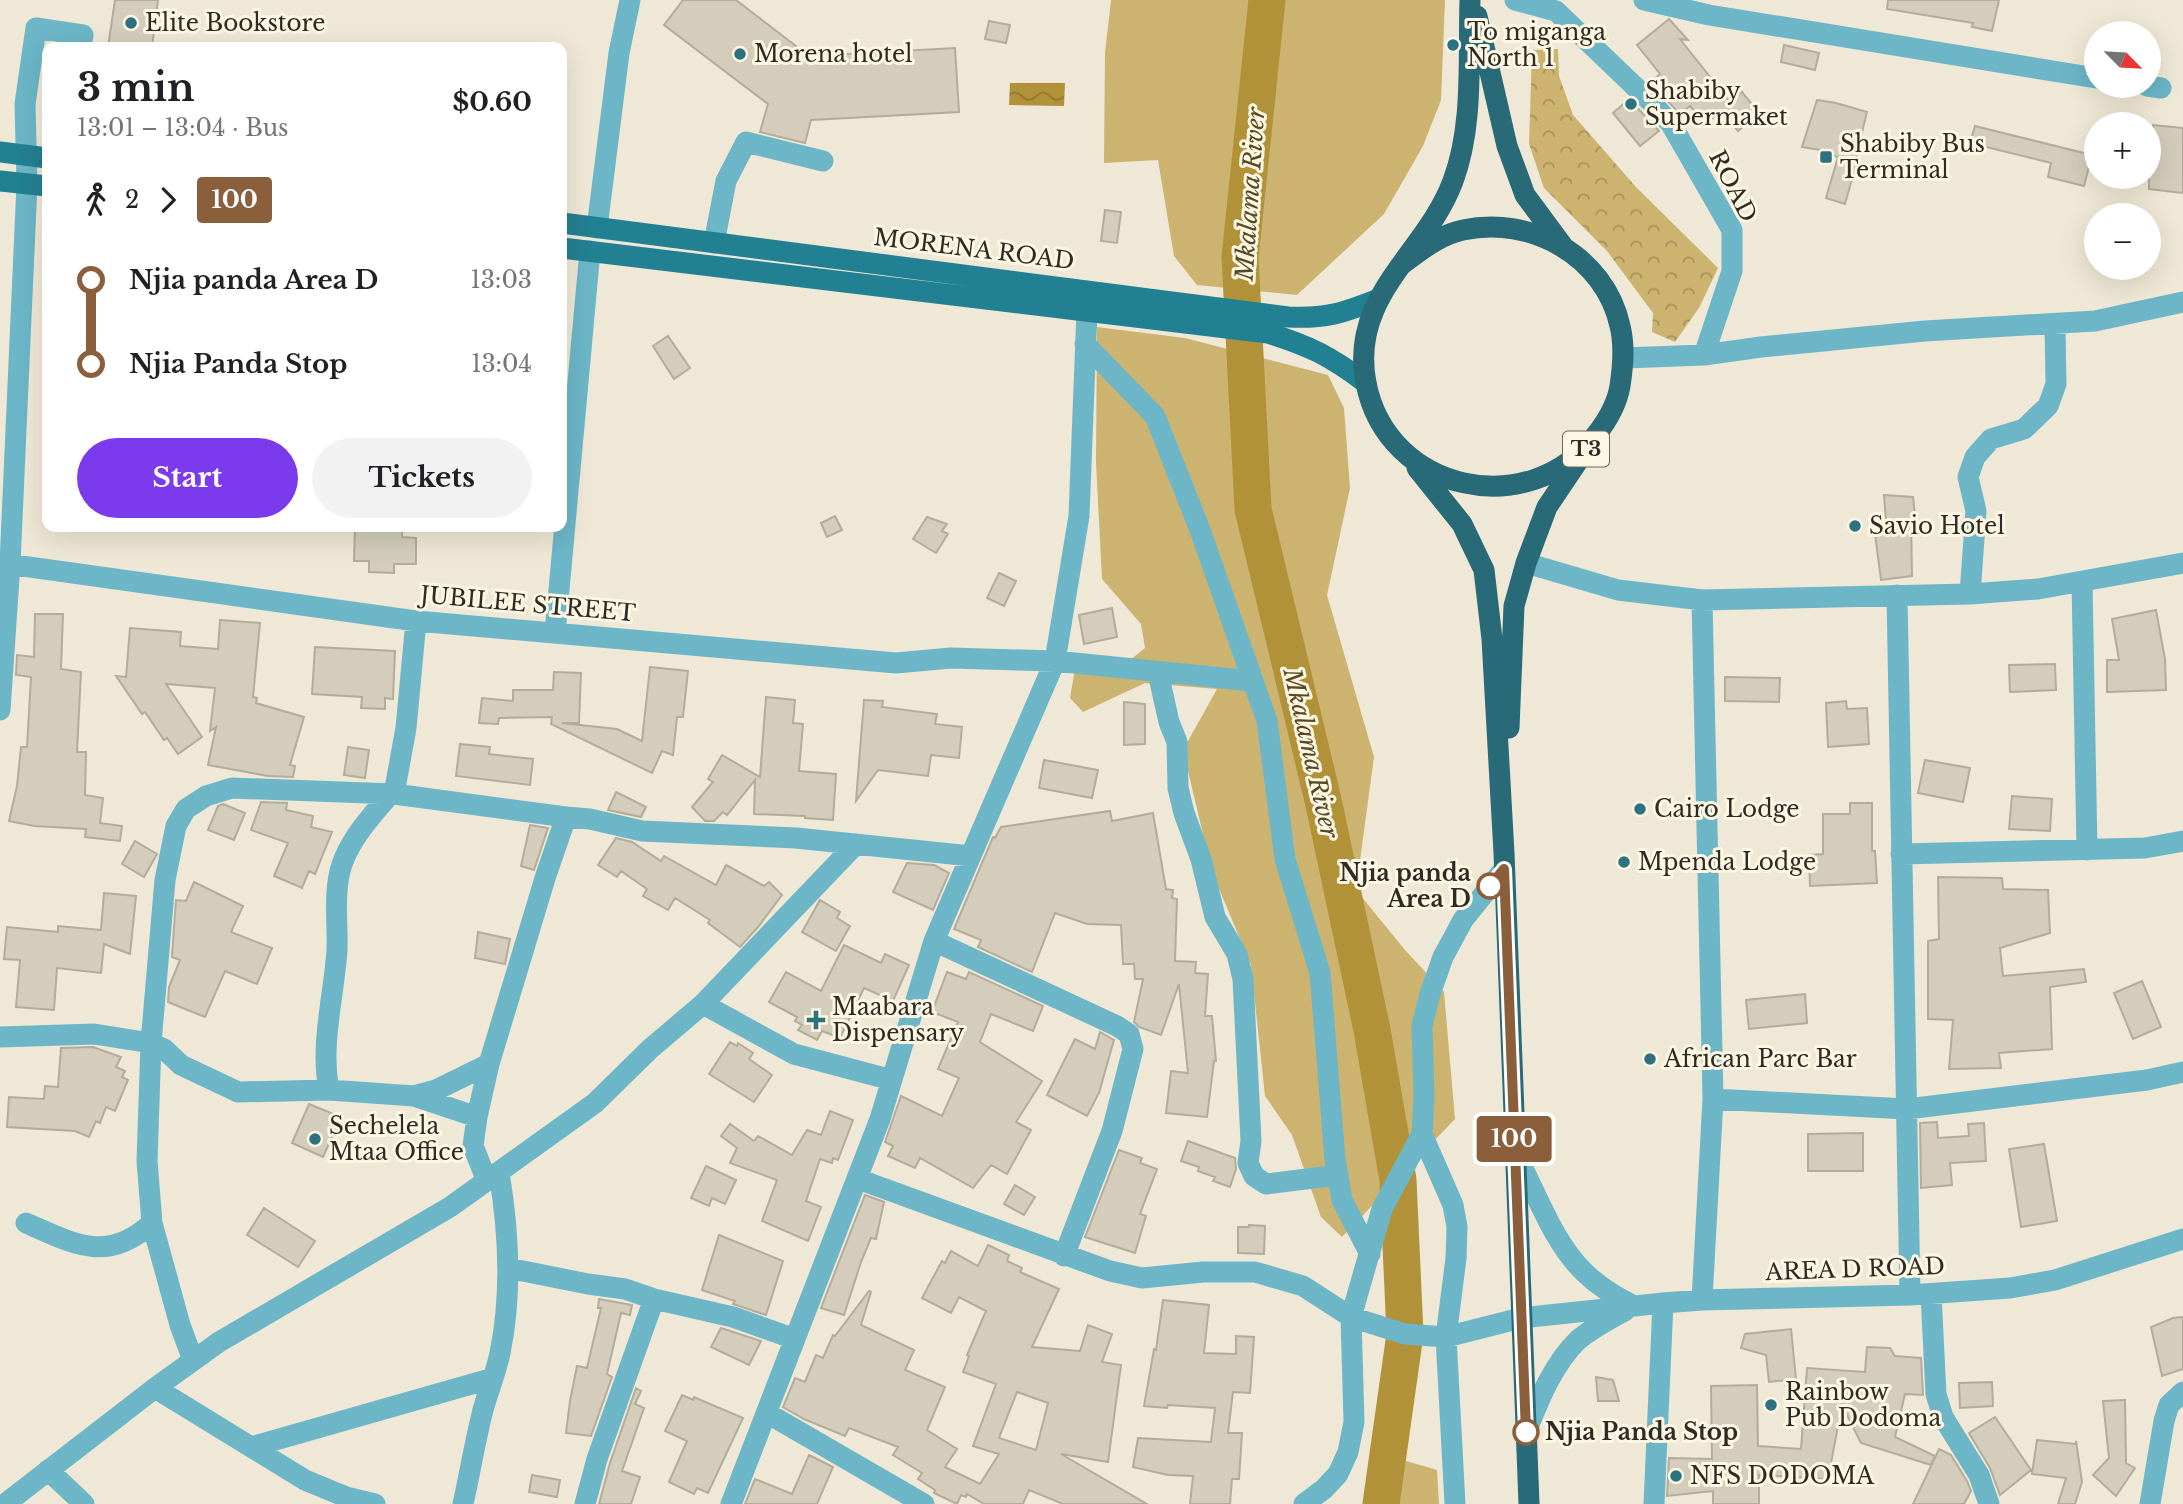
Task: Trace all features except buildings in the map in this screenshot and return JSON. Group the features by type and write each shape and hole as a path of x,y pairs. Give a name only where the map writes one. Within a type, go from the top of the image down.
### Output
{"highway":[{"name":"T3","path":"1471,0 1507,146 1525,195 1562,245 1588,266 1608,293 1620,324 1624,358 1619,391 1606,422 1547,507 1514,606 1504,861"},
{"name":"T3","path":"1471,0 1467,105 1462,146 1453,180 1440,208 1376,300 1367,327 1363,355 1366,383 1374,410 1383,426 1462,524 1483,570 1492,639 1504,861 1529,1504"},
{"name":"T3","path":"1401,265 1429,244 1461,230 1496,226 1530,231 1562,245"},
{"name":"T3","path":"1407,456 1440,477 1478,487 1518,486 1555,472 1586,448"}],"main road":[{"path":"0,152 37,157"},
{"path":"0,181 37,185"},
{"name":"MORENA ROAD","path":"567,224 1269,324 1320,319 1376,300"},
{"name":"MORENA ROAD","path":"567,249 1087,311 1196,314"},
{"name":"MORENA ROAD","path":"1269,324 1313,347 1366,383"}],"street":[{"path":"597,228 619,53 630,0"},
{"name":"ROAD","path":"1516,0 1556,11 1671,124 1732,230 1732,271 1704,355"},
{"path":"1644,0 1709,15 2084,76"},
{"path":"0,710 5,563 37,185 37,157 24,104 36,28 83,35 82,42"},
{"path":"714,243 726,181 746,142 823,161"},
{"path":"567,502 590,251"},
{"path":"1624,358 1704,355 1925,331 2095,321 2183,302"},
{"path":"731,1504 858,1179 892,1080 934,941 1055,661 1079,516 1087,311"},
{"path":"1970,594 1976,512 1968,477 1975,457 1991,439 2024,429 2048,406 2056,384 2054,324"},
{"path":"1086,344 1155,416 1200,530 1267,721 1285,859 1320,973 1342,1200 1370,1254"},
{"path":"555,633 564,532"},
{"name":"JUBILEE STREET","path":"5,563 416,621 896,663 951,658 1055,661 1252,681"},
{"path":"1526,564 1618,590 1702,600 1970,594 2038,589 2183,563"},
{"path":"2082,582 2087,850"},
{"path":"1897,595 1907,1109 1921,1295 1936,1394 1943,1417 1979,1475 1989,1504"},
{"path":"1702,600 1713,1099 1702,1300"},
{"path":"329,1090 326,1076 336,953 337,886 353,838 392,794 406,728 416,621"},
{"path":"1158,673 1177,742 1178,788 1184,813 1201,859 1215,917 1237,954 1243,979 1251,1141 1248,1163 1254,1177 1266,1184 1338,1175"},
{"path":"193,1360 180,1325 152,1223 147,1161 151,1043 166,880 176,827 186,810 206,796 232,788 392,794 590,819 642,831 796,838 971,856"},
{"path":"463,1504 483,1411 500,1353 509,1268 506,1212 493,1177 474,1146 477,1117 489,1064 566,817"},
{"path":"1902,854 2145,848 2183,841"},
{"path":"5,1504 219,1342 450,1207 595,1103 650,1049 703,1004 856,844"},
{"path":"1304,1504 1338,1474 1348,1452 1354,1422 1352,1317 1382,1209 1422,1134 1422,1026 1430,994 1443,957 1463,920 1504,861"},
{"path":"934,941 1129,1034 1133,1049 1112,1130 1064,1256"},
{"path":"703,1004 794,1054 892,1080"},
{"path":"0,1037 94,1034 151,1043 164,1049 181,1065 238,1092 329,1090 414,1096 477,1117"},
{"path":"414,1096 436,1090 489,1064"},
{"path":"1713,1099 1907,1109 2147,1080 2183,1072"},
{"path":"1422,1134 1453,1205 1457,1227 1446,1337 1455,1504"},
{"path":"1515,1153 1559,1241 1573,1260 1598,1283 1634,1306 1593,1329 1571,1349 1542,1394 1526,1432"},
{"name":"AREA D ROAD","path":"858,1179 1110,1271 1142,1278 1203,1272 1255,1272 1303,1286 1352,1317 1405,1334 1446,1337 1521,1318 1663,1303 1921,1295 2010,1289 2055,1280 2183,1239"},
{"path":"26,1223 64,1240 99,1248 120,1245 139,1235 152,1223"},
{"path":"509,1268 625,1289 654,1299 733,1317 796,1339"},
{"path":"585,1504 597,1459 654,1299"},
{"path":"1654,1504 1663,1303"},
{"path":"251,1447 493,1378"},
{"path":"155,1388 305,1480 346,1497 375,1504"},
{"path":"2150,1504 2164,1421 2169,1405 2183,1392"},
{"path":"767,1413 924,1504"},
{"path":"48,1470 84,1504"}],"green space":[{"path":"1111,0 1445,0 1441,100 1423,146 1384,214 1297,295 1197,285 1174,256 1158,160 1104,163 1105,53"},
{"path":"1558,49 1559,76 1573,115 1636,187 1718,268 1699,308 1675,342 1652,332 1653,313 1607,251 1544,188 1529,144 1532,50"},
{"path":"1097,327 1185,338 1328,375 1344,408 1350,488 1327,595 1374,757 1356,890 1444,992 1455,1119 1342,1237 1321,1217 1292,1135 1265,1096 1251,965 1212,872 1183,750 1217,689 1145,683 1083,712 1070,698 1076,663 1119,669 1145,648 1141,624 1102,579 1096,462"},
{"path":"1403,1460 1437,1470 1439,1504 1399,1504"}],"water":[{"path":"1010,83 1065,83 1064,106 1009,105"}],"waterway":[{"name":"Mkalama River","path":"1267,0 1240,257 1253,509 1323,800 1372,1030 1398,1180 1405,1334 1381,1504"}],"bus line":[{"name":"100","path":"1490,886 1504,869 1526,1432"}],"place":[{"name":"Elite Bookstore","path":"131,23"},
{"name":"To miganga North 1","path":"1453,45"},
{"name":"Morena hotel","path":"740,54"},
{"name":"Shabiby Supermaket","path":"1631,104"},
{"name":"Shabiby Bus Terminal","path":"1826,157"},
{"name":"Savio Hotel","path":"1855,526"},
{"name":"Cairo Lodge","path":"1640,809"},
{"name":"Mpenda Lodge","path":"1624,862"},
{"name":"Njia panda Area D","path":"1490,886"},
{"name":"Maabara Dispensary","path":"816,1020"},
{"name":"African Parc Bar","path":"1650,1059"},
{"name":"Sechelela Mtaa Office","path":"315,1139"},
{"name":"Rainbow Pub Dodoma","path":"1771,1405"},
{"name":"Njia Panda Stop","path":"1526,1432"},
{"name":"NFS DODOMA","path":"1676,1476"}]}
